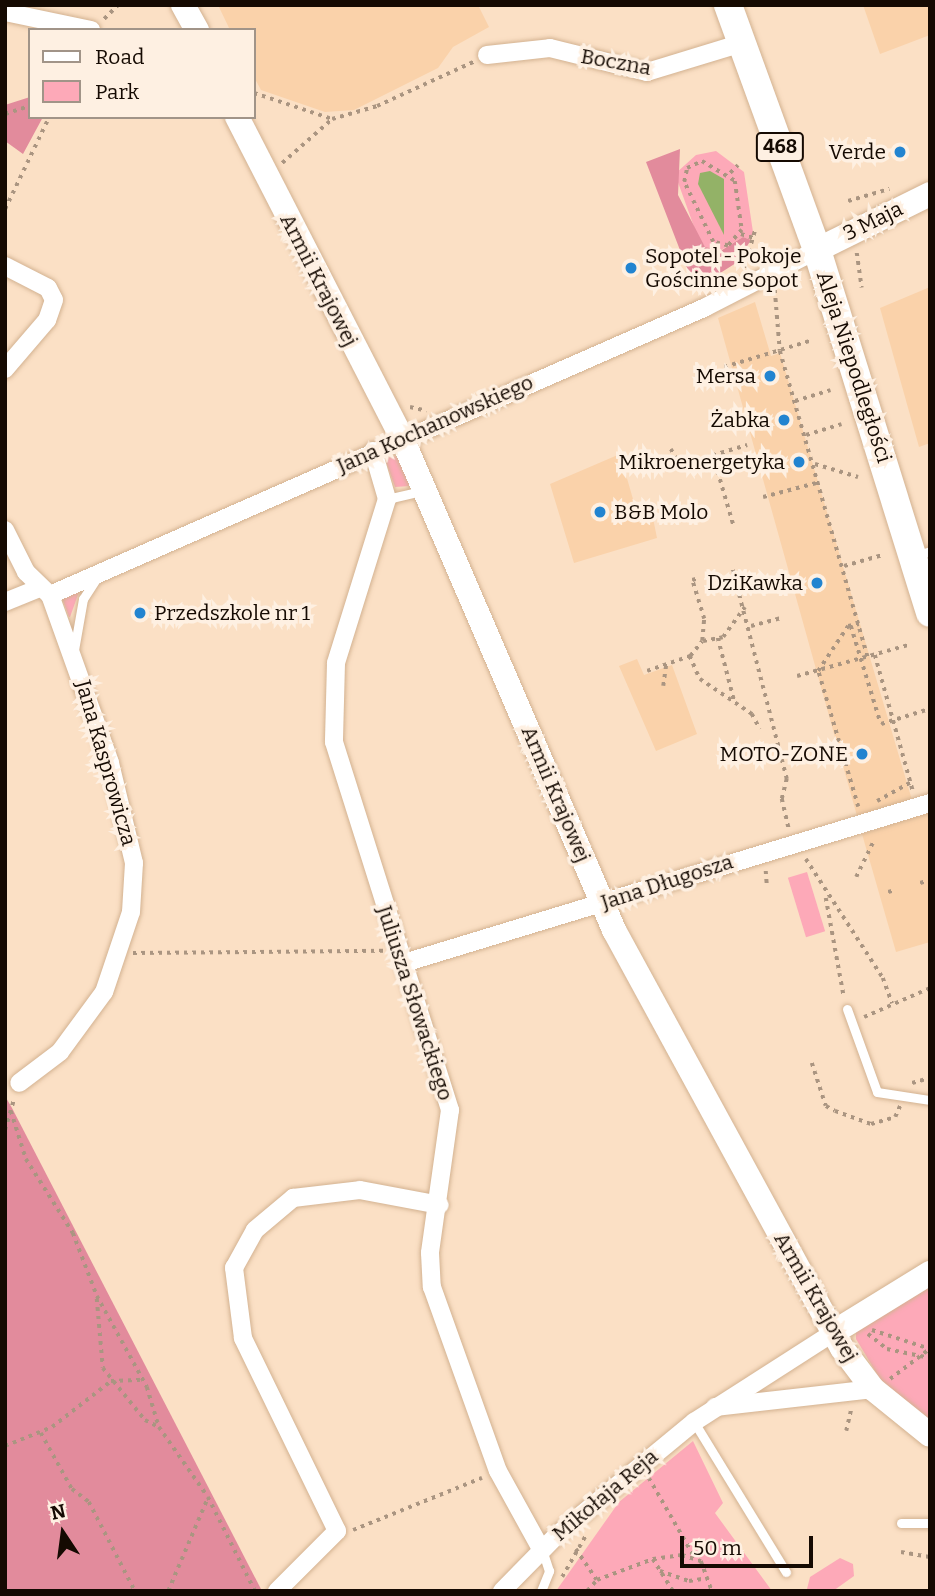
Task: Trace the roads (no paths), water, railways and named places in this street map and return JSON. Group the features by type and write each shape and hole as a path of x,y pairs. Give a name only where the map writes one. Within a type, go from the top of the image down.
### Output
{"main road":[{"name":"Aleja Niepodległości","path":"728,5 817,250 921,554 930,613"}],"street":[{"path":"183,5 196,28"},
{"path":"5,12 83,28"},
{"name":"Boczna","path":"487,55 550,48 647,72 742,43"},
{"name":"Armii Krajowej","path":"238,119 402,438 601,903 834,1332 873,1392 930,1436"},
{"name":"3 Maja","path":"817,250 930,194"},
{"name":"Jana Kochanowskiego","path":"5,602 101,573 402,438 706,307 817,250"},
{"path":"5,266 48,288 54,300 47,320 5,369"},
{"path":"373,451 387,499"},
{"name":"Juliusza Słowackiego","path":"387,499 336,663 331,719 339,768 450,1110 440,1205 430,1253 432,1287 499,1471 541,1549"},
{"name":"Jana Kasprowicza","path":"5,530 45,592 73,656 130,834 131,912 121,953 88,1020 19,1083"},
{"name":"Jana Długosza","path":"404,963 601,903 793,836 924,805"},
{"path":"276,1591 337,1531 243,1338 234,1268 256,1230 293,1198 360,1190 440,1205"},
{"name":"Mikołaja Reja","path":"502,1591 541,1549 694,1422 930,1273"},
{"name":"Mikołaja Reja","path":"715,1408 873,1392"}],"lane":[{"path":"387,499 425,491"},
{"name":"Jana Kasprowicza","path":"73,656 83,599 101,573"},
{"path":"847,1009 870,1082 885,1097 930,1100"},
{"path":"694,1422 786,1572"},
{"path":"901,1523 930,1523"},
{"path":"541,1549 549,1572 541,1591"}],"place":[{"name":"Verde","path":"900,152"},
{"name":"Sopotel - Pokoje Gościnne Sopot","path":"631,268"},
{"name":"Mersa","path":"770,376"},
{"name":"Żabka","path":"784,420"},
{"name":"Mikroenergetyka","path":"799,462"},
{"name":"B&B Molo","path":"600,512"},
{"name":"DziKawka","path":"817,583"},
{"name":"Przedszkole nr 1","path":"140,613"},
{"name":"MOTO-ZONE","path":"862,754"}]}
